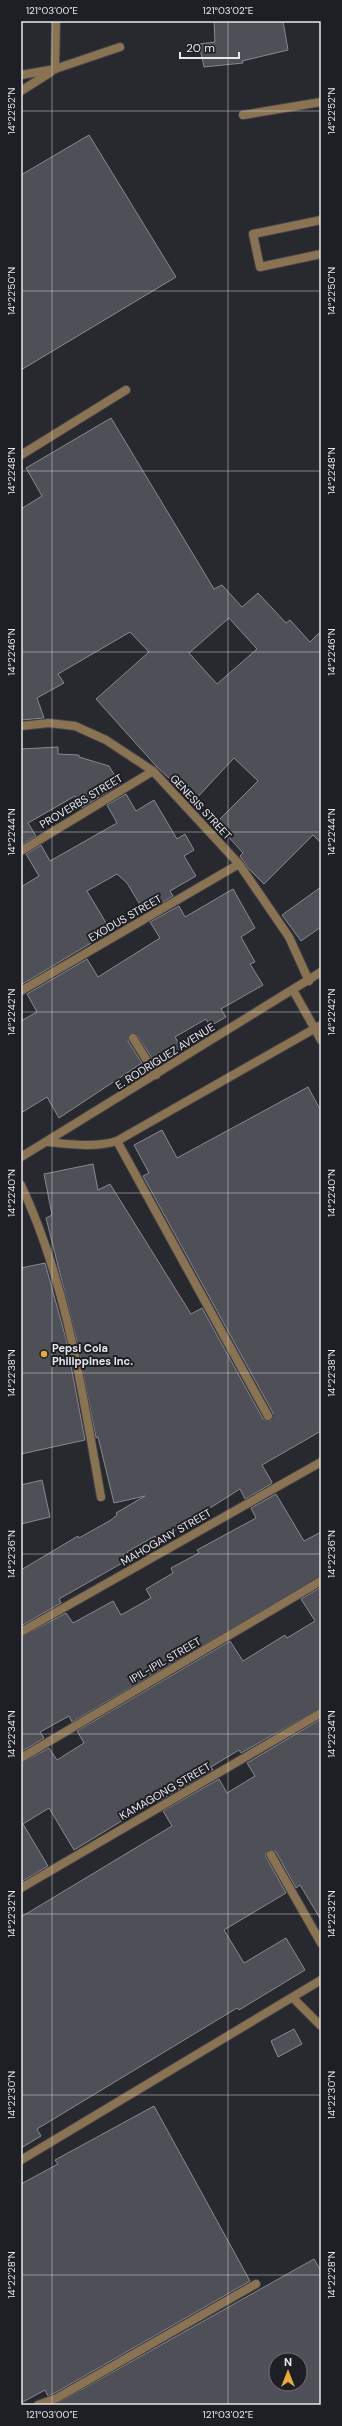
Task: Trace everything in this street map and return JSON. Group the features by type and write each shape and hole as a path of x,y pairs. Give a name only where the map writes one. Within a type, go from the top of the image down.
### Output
{"street":[{"path":"55,69 56,21"},
{"path":"21,74 55,69 120,47"},
{"path":"21,91 55,69"},
{"path":"244,115 321,102"},
{"path":"321,220 253,234 260,267 321,254"},
{"path":"21,455 126,390"},
{"name":"GENESIS STREET","path":"21,726 48,723 75,726 106,740 153,771 239,864 289,936 309,981"},
{"name":"PROVERBS STREET","path":"21,851 153,771"},
{"name":"EXODUS STREET","path":"21,991 239,864"},
{"name":"E. RODRIGUEZ AVENUE","path":"21,1157 309,981 321,972"},
{"path":"294,990 318,1027 321,1040"},
{"path":"47,1142 108,1144 118,1141 318,1027"},
{"path":"133,1038 156,1074"},
{"path":"118,1141 268,1416"},
{"path":"21,1185 39,1224 55,1271 80,1385 101,1497"},
{"name":"MAHOGANY STREET","path":"21,1632 321,1462"},
{"name":"IPIL-IPIL STREET","path":"21,1758 321,1581"},
{"name":"KAMAGONG STREET","path":"21,1888 321,1714"},
{"path":"271,1855 321,1943"},
{"path":"21,2160 321,1980"},
{"path":"292,1998 321,2026"},
{"path":"38,2405 57,2398 256,2284"}],"building":[{"path":"214,21 283,21 288,50 242,61 243,63 204,67 199,44 215,42"},
{"path":"89,135 176,277 21,370 21,175"},
{"path":"111,418 214,589 222,585 242,607 258,593 286,623 290,620 310,642 321,631 321,843 313,835 264,884 248,868 240,856 243,853 216,823 258,781 234,758 194,801 157,767 96,699 149,652 130,632 58,674 64,683 37,698 44,718 21,720 21,509 42,496 26,468","holes":["229,618 257,649 217,684 189,653"]},
{"path":"58,747 58,754 79,755 79,757 109,766 120,784 82,808 75,796 28,823 36,836 21,845 21,749"},
{"path":"126,794 136,811 154,800 177,839 185,834 194,850 184,856 196,876 170,891 173,896 145,913 127,883 117,874 87,891 111,931 21,985 21,887 39,876 26,854 41,845 50,861 117,823 107,805"},
{"path":"321,887 321,927 301,941 282,915"},
{"path":"233,889 255,928 241,937 255,962 250,964 263,985 221,1009 226,1017 210,1026 206,1019 175,1037 182,1049 156,1064 137,1035 130,1034 128,1041 142,1063 59,1118 47,1097 21,1113 21,1021 37,1012 27,994 87,959 98,977 160,938 150,922 179,906 185,917"},
{"path":"308,1087 321,1111 321,1431 262,1465 272,1482 271,1484 245,1499 240,1489 158,1541 155,1536 127,1552 131,1558 59,1599 61,1603 21,1626 21,1570 78,1536 79,1538 111,1520 117,1515 116,1513 145,1496 114,1503 98,1437 96,1438 76,1337 46,1218 52,1215 44,1174 93,1164 98,1190 110,1184 191,1314 202,1308 263,1419 270,1421 273,1413 143,1176 149,1173 134,1145 162,1130 177,1158"},
{"name":"Pepsi Cola Philippines Inc.","path":"45,1263 66,1339 85,1440 21,1454 21,1268"},
{"path":"42,1480 50,1517 21,1524 21,1485"},
{"path":"276,1494 304,1541 321,1532 321,1576 72,1722 69,1716 40,1732 44,1738 21,1752 21,1637 66,1613 73,1623 113,1601 121,1615 151,1598 146,1589 173,1573 171,1568 199,1553 197,1550 256,1518 251,1508"},
{"path":"321,1587 321,1708 241,1753 239,1750 211,1767 213,1770 157,1802 156,1800 74,1850 49,1808 23,1824 48,1866 21,1882 21,1763 49,1748 57,1760 84,1743 77,1731 230,1641 243,1661 285,1635 287,1638 315,1621 301,1599"},
{"path":"321,1719 321,1920 300,1885 296,1888 276,1852 271,1850 266,1853 266,1857 286,1893 224,1930 244,1963 286,1938 305,1970 239,2010 237,2008 37,2129 41,2136 21,2148 21,1917 172,1826 163,1811 219,1779 227,1793 255,1776 247,1763"},
{"path":"294,2029 302,2044 278,2057 271,2041"},
{"path":"154,2106 250,2281 55,2393 48,2396 45,2390 21,2403 21,2184 58,2164 55,2160"},
{"path":"314,2259 321,2271 321,2405 54,2405"}],"place":[{"name":"Pepsi Cola Philippines Inc.","path":"44,1354"}]}
